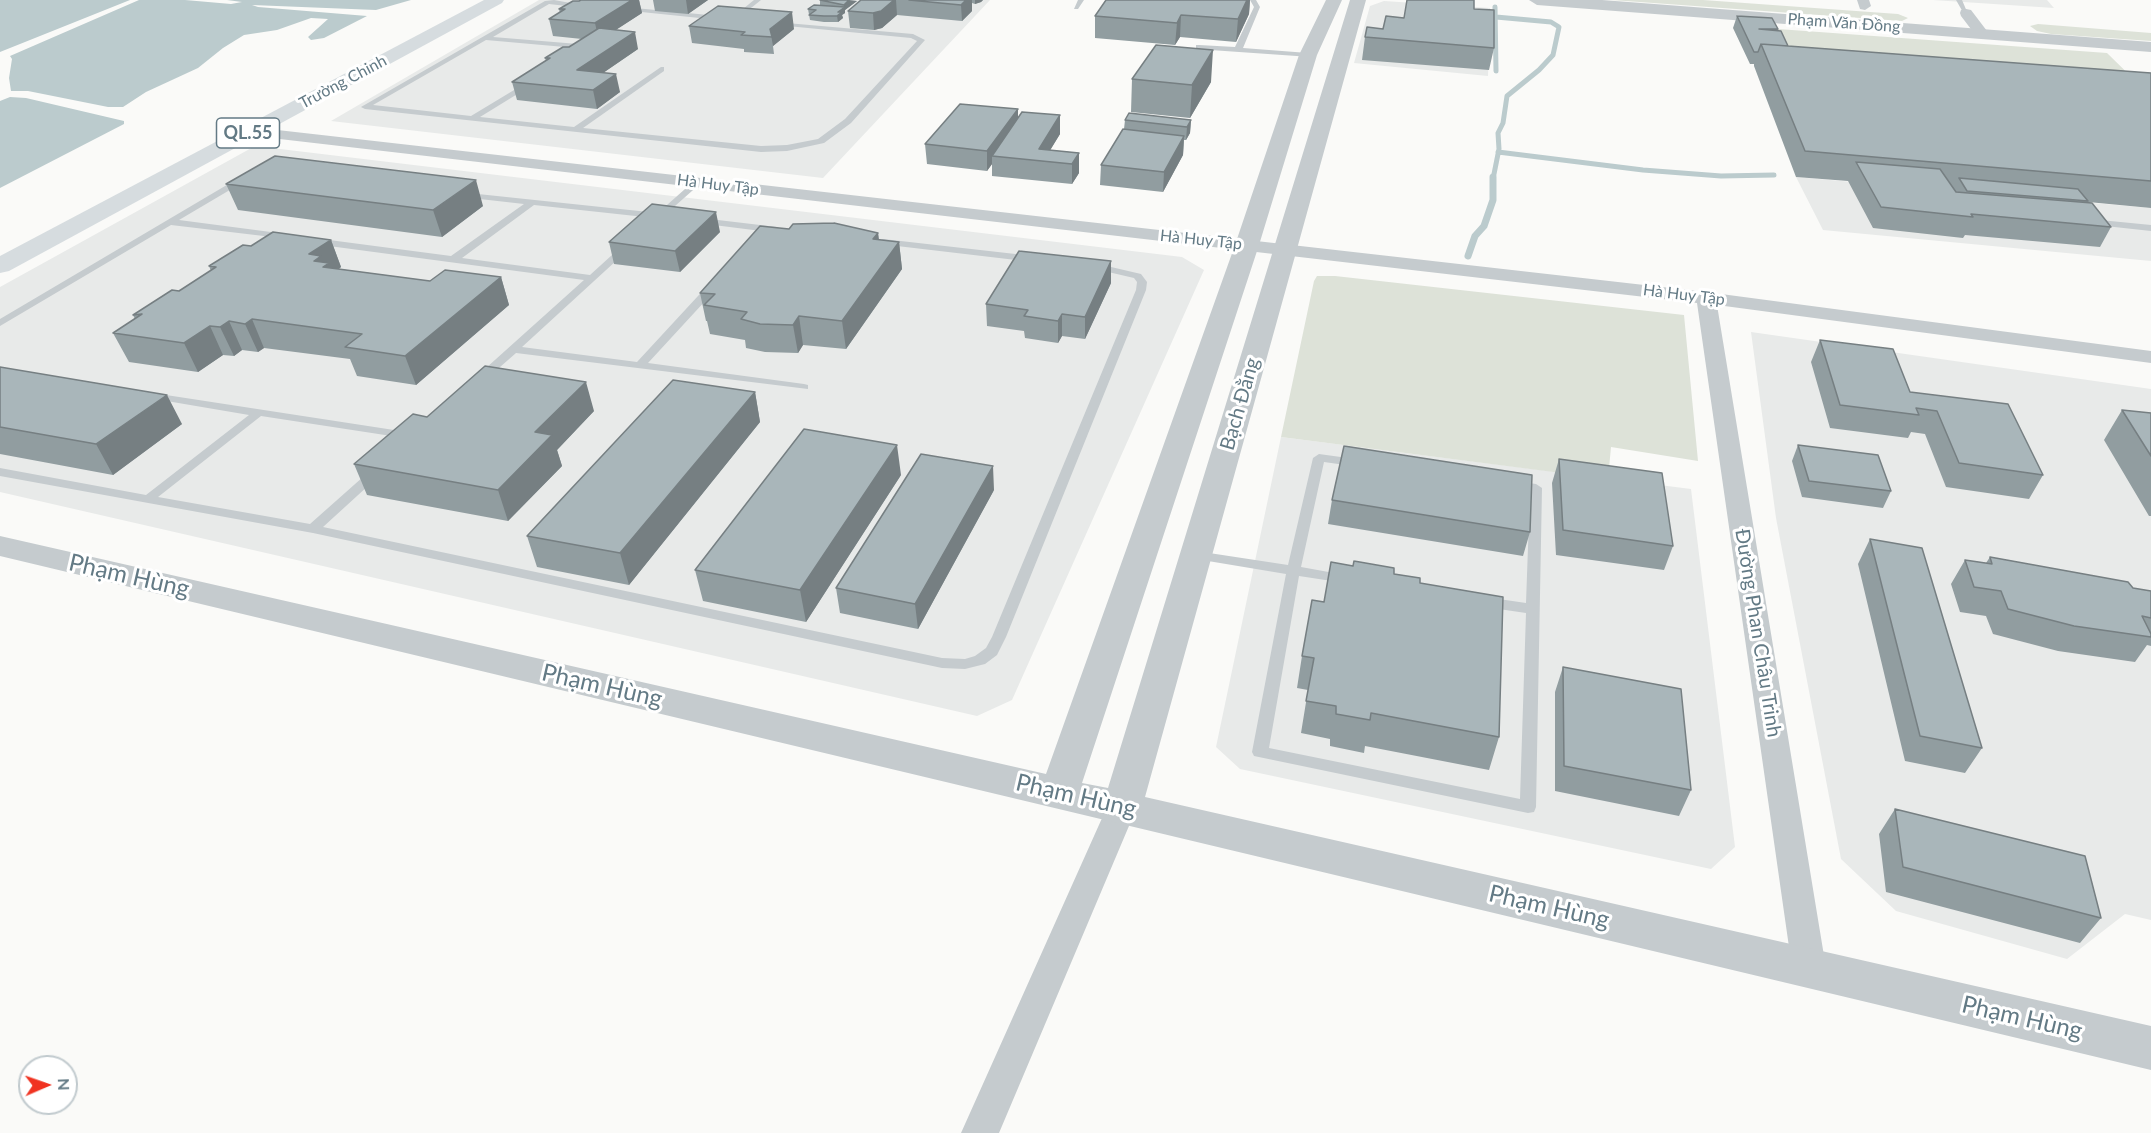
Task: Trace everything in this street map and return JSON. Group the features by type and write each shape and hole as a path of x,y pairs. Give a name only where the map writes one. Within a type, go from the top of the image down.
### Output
{"highway":[{"name":"Trường Chinh","path":"132,173 464,0"},
{"name":"Trường Chinh","path":"0,266 496,0"}],"street":[{"path":"1059,792 1247,245 1308,56 1334,0"},
{"name":"Bạch Đằng","path":"1122,807 1358,0"},
{"name":"Phạm Văn Đồng","path":"1537,0 2151,47"},
{"name":"Phạm Văn Đồng","path":"1842,4 1868,4"},
{"path":"1962,7 1982,34"},
{"path":"1943,12 1962,7 1988,15"},
{"name":"Hà Huy Tập","path":"250,132 1706,298 2151,357"},
{"name":"Đường Phan Châu Trinh","path":"1706,298 1809,968"},
{"name":"Phạm Hùng","path":"0,546 2151,1048"},
{"path":"980,1133 1122,807"}],"lane":[{"path":"635,10 651,0"},
{"path":"733,19 758,0"},
{"path":"1076,8 1081,0"},
{"path":"1238,50 1257,7 1253,0"},
{"path":"591,6 549,1 365,107 761,148 801,146 830,136 849,121 921,40 914,36 768,22"},
{"path":"613,8 745,20"},
{"path":"485,38 582,48 569,58"},
{"path":"1199,47 1308,56"},
{"path":"576,129 661,69"},
{"path":"473,118 540,76"},
{"path":"0,323 252,175"},
{"path":"666,219 697,183"},
{"path":"452,192 763,233 790,231"},
{"path":"454,260 532,202"},
{"path":"2082,221 2151,228"},
{"path":"170,222 592,278"},
{"path":"472,386 634,239"},
{"path":"873,241 1049,261"},
{"path":"0,472 313,529 942,663 965,664 980,660 992,651 1141,290 1142,282 1137,276 1083,265"},
{"path":"639,366 719,280"},
{"path":"513,349 804,387"},
{"path":"141,394 414,438"},
{"path":"148,499 258,412"},
{"path":"1319,458 1536,488 1533,609 1528,807 1260,752 1293,571 1319,458"},
{"path":"313,529 389,461"},
{"path":"1196,555 1361,582"},
{"path":"1476,600 1533,609"}],"shaded area":[{"path":"0,0 130,0 0,52"},
{"path":"139,0 185,0 231,4 242,2 227,0 411,0 376,10 252,5 367,16 324,38 311,40 308,37 328,19 311,18 277,30 244,35 198,68 146,92 123,107 108,107 28,91 11,91 9,78 12,59 10,56"},
{"path":"539,0 990,0 823,178 331,121"},
{"path":"1612,0 1703,0 1898,14 1908,18 1902,21"},
{"path":"1933,0 2047,0 2054,8"},
{"path":"1384,1 1490,8 1488,76 1354,63 1370,6"},
{"path":"2038,24 2151,33 2151,41 2051,34 2037,31 2030,26"},
{"path":"1778,29 2107,53 2151,96 1797,70"},
{"path":"10,97 26,98 124,121 124,124 0,188 0,101"},
{"path":"255,146 1182,257 1204,270 1012,700 977,716 0,492 0,287"},
{"path":"1796,177 2151,208 2151,261 1823,230"},
{"path":"1317,276 1335,276 1684,315 1698,461 1611,447 1608,479 1281,437 1314,281"},
{"path":"1751,332 2151,389 2151,920 2125,914 2067,959 1896,911 1841,859 1776,518"},
{"path":"1281,437 1691,489 1735,847 1711,869 1240,769 1216,747"}],"building":[{"path":"632,0 595,23 549,19 565,9 559,9 573,1"},
{"path":"820,0 849,0 844,5"},
{"path":"861,0 894,0 881,11 873,13 848,11"},
{"path":"909,0 966,0 961,5"},
{"path":"1106,0 1247,0 1238,19 1181,15 1177,23 1095,16"},
{"path":"1407,0 1474,0 1474,9 1494,10 1494,48 1365,37 1367,27 1383,29 1386,16 1404,18"},
{"path":"814,5 845,7 838,12 842,12 837,16 809,15 816,10 808,9"},
{"path":"718,6 792,12 770,29 772,37 741,35 745,32 689,26"},
{"path":"1737,16 1772,18 1778,29 1759,29 1781,31 1788,46 1761,44 1758,52 1754,52"},
{"path":"599,28 635,32 577,70 616,74 593,90 512,82 550,58 545,58 563,47 569,47"},
{"path":"1761,44 2151,73 2151,181 1805,151"},
{"path":"1156,45 1213,50 1192,85 1132,79"},
{"path":"960,104 1018,109 987,151 925,144"},
{"path":"1022,112 1060,115 1039,149 1079,153 1072,164 992,156"},
{"path":"1129,113 1191,120 1187,127 1125,120"},
{"path":"1123,129 1184,136 1164,172 1101,165"},
{"path":"275,156 476,180 433,210 226,184"},
{"path":"1856,162 1940,169 1956,192 2092,203 2111,227 1971,214 1973,217 1881,207"},
{"path":"1959,178 2078,189 2088,201 1967,191"},
{"path":"652,204 716,212 675,251 609,242"},
{"path":"834,223 878,233 873,239 899,242 842,321 799,316 793,325 760,324 741,319 747,312 704,305 715,294 700,293 760,226 789,229 793,224"},
{"path":"273,232 331,240 309,254 321,256 314,261 329,263 323,267 430,281 445,270 501,277 405,356 345,347 362,334 252,319 245,324 229,321 220,327 210,326 184,343 113,333 142,314 133,315 172,290 179,291 216,267 209,266 243,245 251,246"},
{"path":"1019,251 1111,261 1085,317 1062,314 1058,321 1024,316 1028,310 986,304"},
{"path":"1820,340 1893,349 1910,392 2008,404 2043,475 1959,463 1937,411 1916,408 1919,415 1840,405"},
{"path":"485,366 586,382 535,432 552,435 498,490 354,464 413,414 427,417"},
{"path":"0,367 167,395 96,444 0,427"},
{"path":"673,380 755,392 620,553 527,536"},
{"path":"2122,410 2151,413 2151,456"},
{"path":"804,429 897,445 800,590 695,570"},
{"path":"1798,445 1878,455 1891,491 1809,481"},
{"path":"1344,446 1532,475 1530,532 1332,500"},
{"path":"921,454 993,466 915,604 836,588"},
{"path":"1559,459 1662,473 1673,546 1563,530"},
{"path":"1870,539 1922,548 1982,748 1920,736"},
{"path":"1990,557 2128,582 2133,588 2151,591 2151,618 2142,616 2151,637 2074,626 2008,609 2001,591 1974,587 1965,560 1992,564"},
{"path":"1354,561 1394,568 1394,574 1420,578 1420,583 1503,597 1499,737 1371,713 1370,720 1336,714 1336,706 1306,701 1314,658 1302,656 1312,600 1324,602 1331,562 1353,566"},
{"path":"1563,667 1681,689 1691,790 1564,766"},
{"path":"1895,809 2085,856 2101,918 1903,867"}],"waterway":[{"path":"1495,7 1496,71"},
{"path":"1496,17 1551,22 1559,27 1553,55 1539,70 1507,96 1503,123 1498,133 1498,152"},
{"path":"1493,179 1498,152"},
{"path":"1498,152 1643,170 1721,176 1774,175"},
{"path":"1468,256 1475,236 1484,226 1493,200 1493,179"}]}
